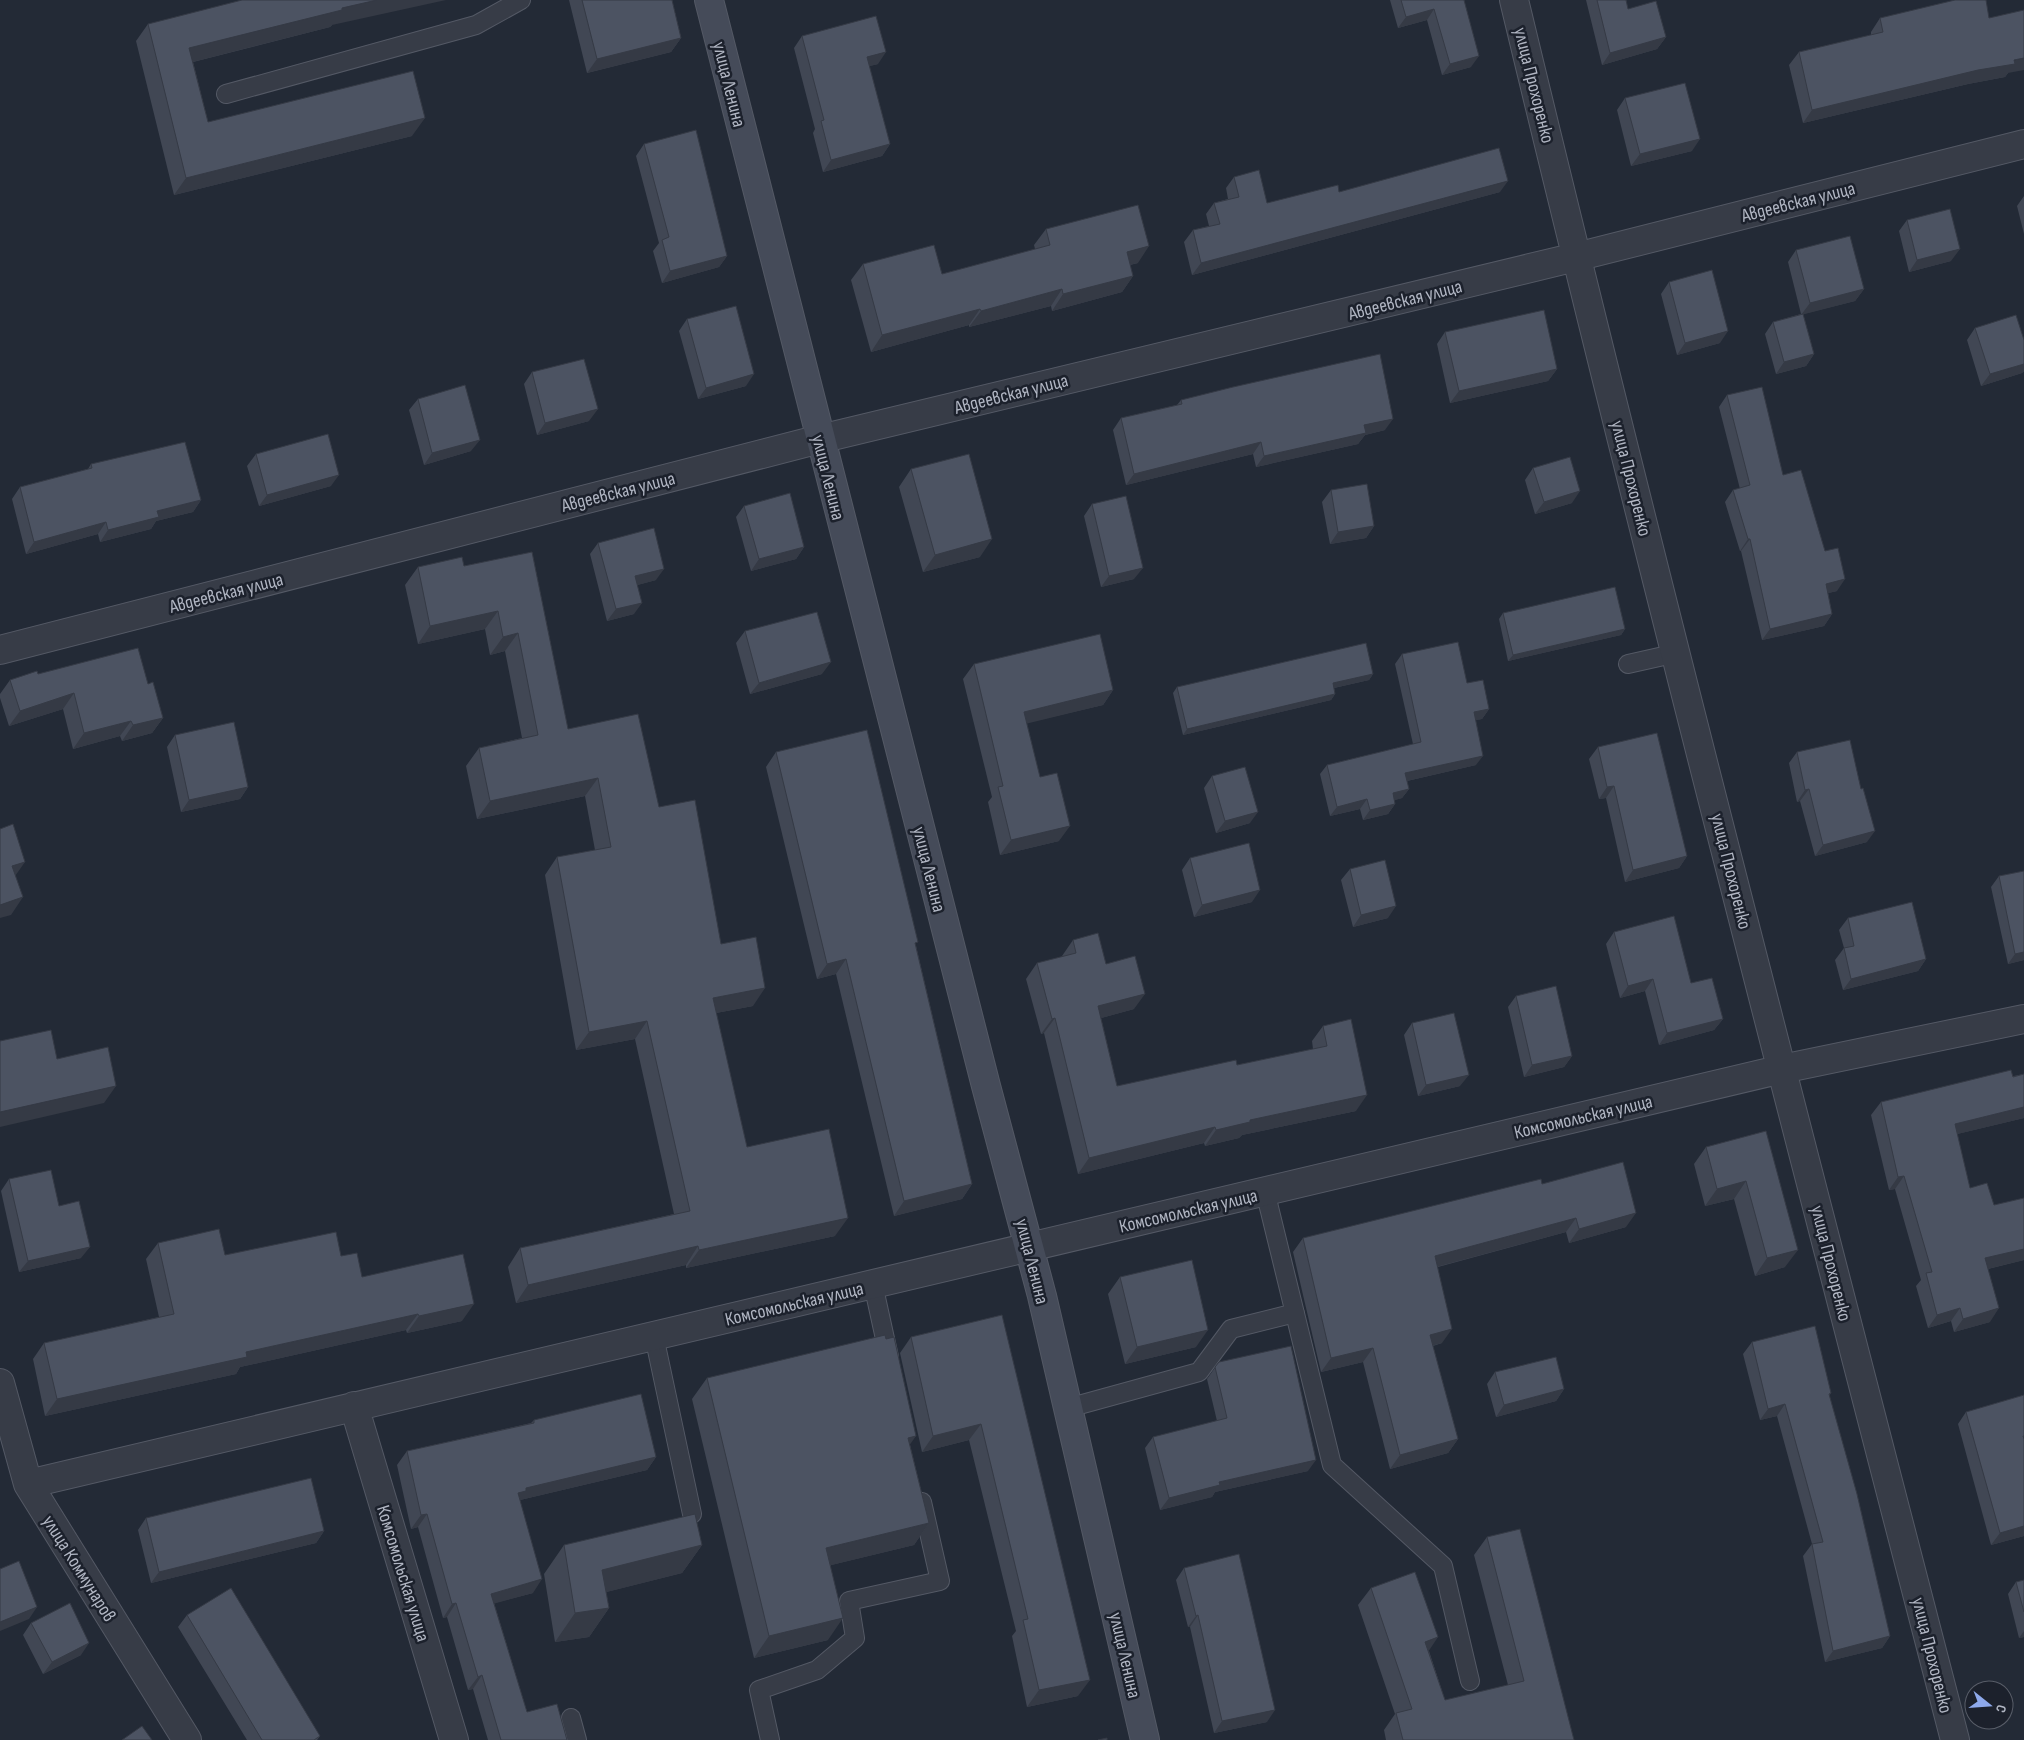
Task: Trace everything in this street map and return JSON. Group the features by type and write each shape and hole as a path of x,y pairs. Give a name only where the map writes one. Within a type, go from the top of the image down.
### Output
{"main road":[{"name":"улица Ленина","path":"708,0 986,1086 1030,1247 1146,1740"}],"street":[{"name":"улица Прохоренко","path":"1514,0 1576,257 1955,1740"},
{"name":"Авдеевская улица","path":"0,650 820,439 1576,257 2024,144"},
{"name":"Комсомольская улица","path":"28,1484 1782,1069 2024,1019"},
{"name":"улица Коммунаров","path":"0,1383 28,1484 187,1740"},
{"name":"Комсомольская улица","path":"354,1406 454,1740"}],"lane":[{"path":"226,94 476,25 519,1"},
{"path":"1628,664 1677,653"},
{"path":"1265,1192 1332,1465 1442,1566 1470,1681"},
{"path":"873,1284 892,1370"},
{"path":"1068,1408 1199,1372 1231,1329 1295,1313"},
{"path":"654,1336 692,1514"},
{"path":"770,1740 759,1690 817,1670 855,1638 849,1601 940,1581 919,1485"},
{"path":"571,1718 577,1740"}],"building":[{"path":"242,0 377,0 189,48 208,122 413,71 425,118 186,178 148,24"},
{"path":"582,0 672,0 681,38 597,59"},
{"path":"1401,0 1464,0 1479,56 1450,64 1434,9 1406,17"},
{"path":"1597,0 1626,0 1628,9 1656,1 1666,37 1610,53"},
{"path":"1955,0 1986,0 1989,18 2024,10 2024,58 2014,60 2015,64 1978,70 1812,110 1799,52 1883,32 1880,18"},
{"path":"876,16 886,52 867,57 890,144 831,160 821,121 824,120 802,36"},
{"path":"1685,83 1700,139 1640,154 1625,98"},
{"path":"696,130 727,256 670,271 662,240 669,237 644,144"},
{"path":"1499,148 1508,181 1201,263 1193,230 1220,224 1214,203 1239,197 1234,177 1259,170 1267,203 1338,185 1339,192"},
{"path":"1138,205 1149,246 1127,252 1133,276 1063,294 1062,289 882,335 863,264 934,245 942,274 1050,245 1046,229"},
{"path":"1950,209 1960,249 1917,260 1907,220"},
{"path":"1850,236 1864,289 1810,303 1796,250"},
{"path":"1712,270 1728,331 1685,343 1669,282"},
{"path":"736,306 754,374 706,388 687,319"},
{"path":"1544,310 1557,369 1459,391 1445,332"},
{"path":"1803,314 1814,354 1784,362 1773,322"},
{"path":"2016,315 2024,340 2024,364 1990,374 1975,328"},
{"path":"1380,354 1393,419 1364,425 1366,433 1264,456 1261,442 1134,474 1121,418 1182,404 1181,400 1233,387"},
{"path":"584,359 598,409 545,423 532,372"},
{"path":"465,385 480,440 432,453 418,399"},
{"path":"1762,387 1783,475 1801,470 1825,551 1838,548 1845,579 1826,584 1832,614 1770,629 1750,539 1748,539 1733,490 1750,485 1727,395"},
{"path":"328,434 339,475 267,495 256,454"},
{"path":"185,442 201,500 157,511 159,517 108,530 106,522 34,542 20,487 92,468 91,464"},
{"path":"969,454 992,539 935,555 911,469"},
{"path":"1570,457 1580,491 1544,502 1533,468"},
{"path":"1367,484 1374,526 1338,532 1331,490"},
{"path":"790,493 804,547 759,559 744,506"},
{"path":"1126,496 1143,568 1109,576 1092,504"},
{"path":"654,528 664,569 635,576 642,603 616,609 598,543"},
{"path":"532,552 568,729 638,714 659,807 695,800 721,944 756,937 765,988 713,998 747,1147 829,1129 848,1218 699,1250 698,1246 528,1285 520,1248 690,1211 647,1021 589,1032 557,857 611,847 598,778 490,801 479,748 538,735 518,633 503,637 498,611 430,626 418,567 462,557 464,566"},
{"path":"1615,587 1625,629 1513,655 1503,613"},
{"path":"817,612 831,662 759,683 745,631"},
{"path":"1100,634 1113,690 1024,712 1040,777 1057,773 1070,826 1011,840 998,787 1003,786 974,664"},
{"path":"1458,642 1467,683 1483,680 1489,709 1474,712 1483,756 1405,773 1409,789 1393,793 1395,804 1370,810 1367,799 1337,807 1327,765 1421,742 1402,654"},
{"path":"1366,643 1373,674 1333,683 1335,694 1187,729 1177,687"},
{"path":"138,648 148,684 153,682 163,718 133,725 131,721 84,733 74,693 20,711 10,680 37,671 38,674"},
{"path":"234,722 248,787 189,800 175,735"},
{"path":"867,730 918,942 915,943 972,1184 904,1201 846,959 827,964 776,752"},
{"path":"1657,733 1687,856 1633,870 1614,786 1607,787 1598,747"},
{"path":"1850,740 1861,789 1863,788 1875,831 1823,845 1809,789 1805,790 1797,752"},
{"path":"1245,767 1258,812 1225,821 1212,776"},
{"path":"13,824 25,862 12,866 23,897 0,905 0,829"},
{"path":"1249,843 1260,890 1202,905 1190,858"},
{"path":"1385,860 1396,906 1361,915 1350,869"},
{"path":"2024,871 2024,952 2015,954 1999,876"},
{"path":"1912,902 1926,959 1851,979 1844,948 1854,946 1848,918"},
{"path":"1674,916 1691,983 1712,978 1723,1019 1667,1033 1653,979 1628,986 1614,932"},
{"path":"1098,933 1106,964 1135,956 1145,994 1098,1006 1117,1086 1236,1060 1237,1065 1327,1046 1323,1026 1351,1019 1367,1095 1250,1120 1250,1122 1216,1130 1215,1127 1089,1158 1055,1018 1052,1019 1037,963 1076,953 1073,940"},
{"path":"1556,986 1572,1056 1532,1065 1516,996"},
{"path":"1454,1013 1469,1075 1426,1085 1412,1023"},
{"path":"51,1030 57,1059 108,1047 116,1086 0,1112 0,1041"},
{"path":"2011,1070 2013,1077 2024,1074 2024,1107 1955,1124 1970,1188 1987,1183 1994,1205 2024,1198 2024,1249 1985,1258 1999,1308 1963,1319 1960,1308 1937,1315 1926,1273 1932,1272 1904,1176 1898,1177 1881,1102"},
{"path":"1766,1131 1798,1250 1767,1258 1746,1181 1717,1189 1706,1147"},
{"path":"1623,1162 1636,1213 1579,1229 1576,1218 1435,1256 1452,1329 1430,1335 1458,1439 1400,1455 1373,1348 1331,1358 1303,1238 1541,1179 1542,1184"},
{"path":"51,1170 59,1206 79,1201 90,1247 28,1261 9,1179"},
{"path":"219,1229 225,1255 336,1232 341,1256 357,1253 362,1277 463,1254 474,1304 419,1316 418,1314 246,1352 247,1357 57,1399 44,1343 174,1314 158,1243"},
{"path":"1192,1260 1208,1330 1137,1347 1120,1277"},
{"path":"1002,1315 1090,1680 1039,1690 1023,1620 1028,1619 981,1424 933,1436 911,1337"},
{"path":"1815,1326 1831,1393 1829,1394 1857,1494 1890,1636 1833,1651 1812,1544 1823,1542 1785,1404 1768,1409 1752,1342"},
{"path":"885,1335 886,1339 894,1337 916,1436 908,1438 929,1523 826,1548 843,1618 769,1636 707,1378"},
{"path":"1291,1346 1316,1460 1219,1482 1220,1485 1169,1498 1153,1437 1227,1418 1215,1367 1219,1362"},
{"path":"1556,1357 1564,1389 1504,1405 1495,1372"},
{"path":"641,1394 656,1457 526,1488 526,1491 518,1493 542,1579 491,1594 527,1712 557,1704 567,1740 501,1740 482,1675 478,1677 456,1603 452,1604 427,1514 421,1515 407,1451 534,1423 534,1420"},
{"path":"2024,1395 2024,1526 2000,1533 1966,1412"},
{"path":"311,1478 324,1531 159,1572 146,1518"},
{"path":"695,1514 702,1545 602,1570 609,1608 575,1613 564,1545"},
{"path":"1520,1529 1574,1740 1403,1740 1396,1713 1412,1709 1371,1588 1415,1572 1438,1637 1425,1642 1445,1700 1524,1681 1487,1537"},
{"path":"1239,1554 1275,1710 1222,1721 1198,1615 1196,1616 1184,1568"},
{"path":"19,1561 37,1607 0,1622 0,1569"},
{"path":"2024,1580 2024,1612 2016,1582"},
{"path":"231,1588 320,1736 314,1740 262,1740 187,1615"},
{"path":"70,1603 89,1643 52,1662 31,1623"},
{"path":"142,1726 152,1740 122,1740"}]}
